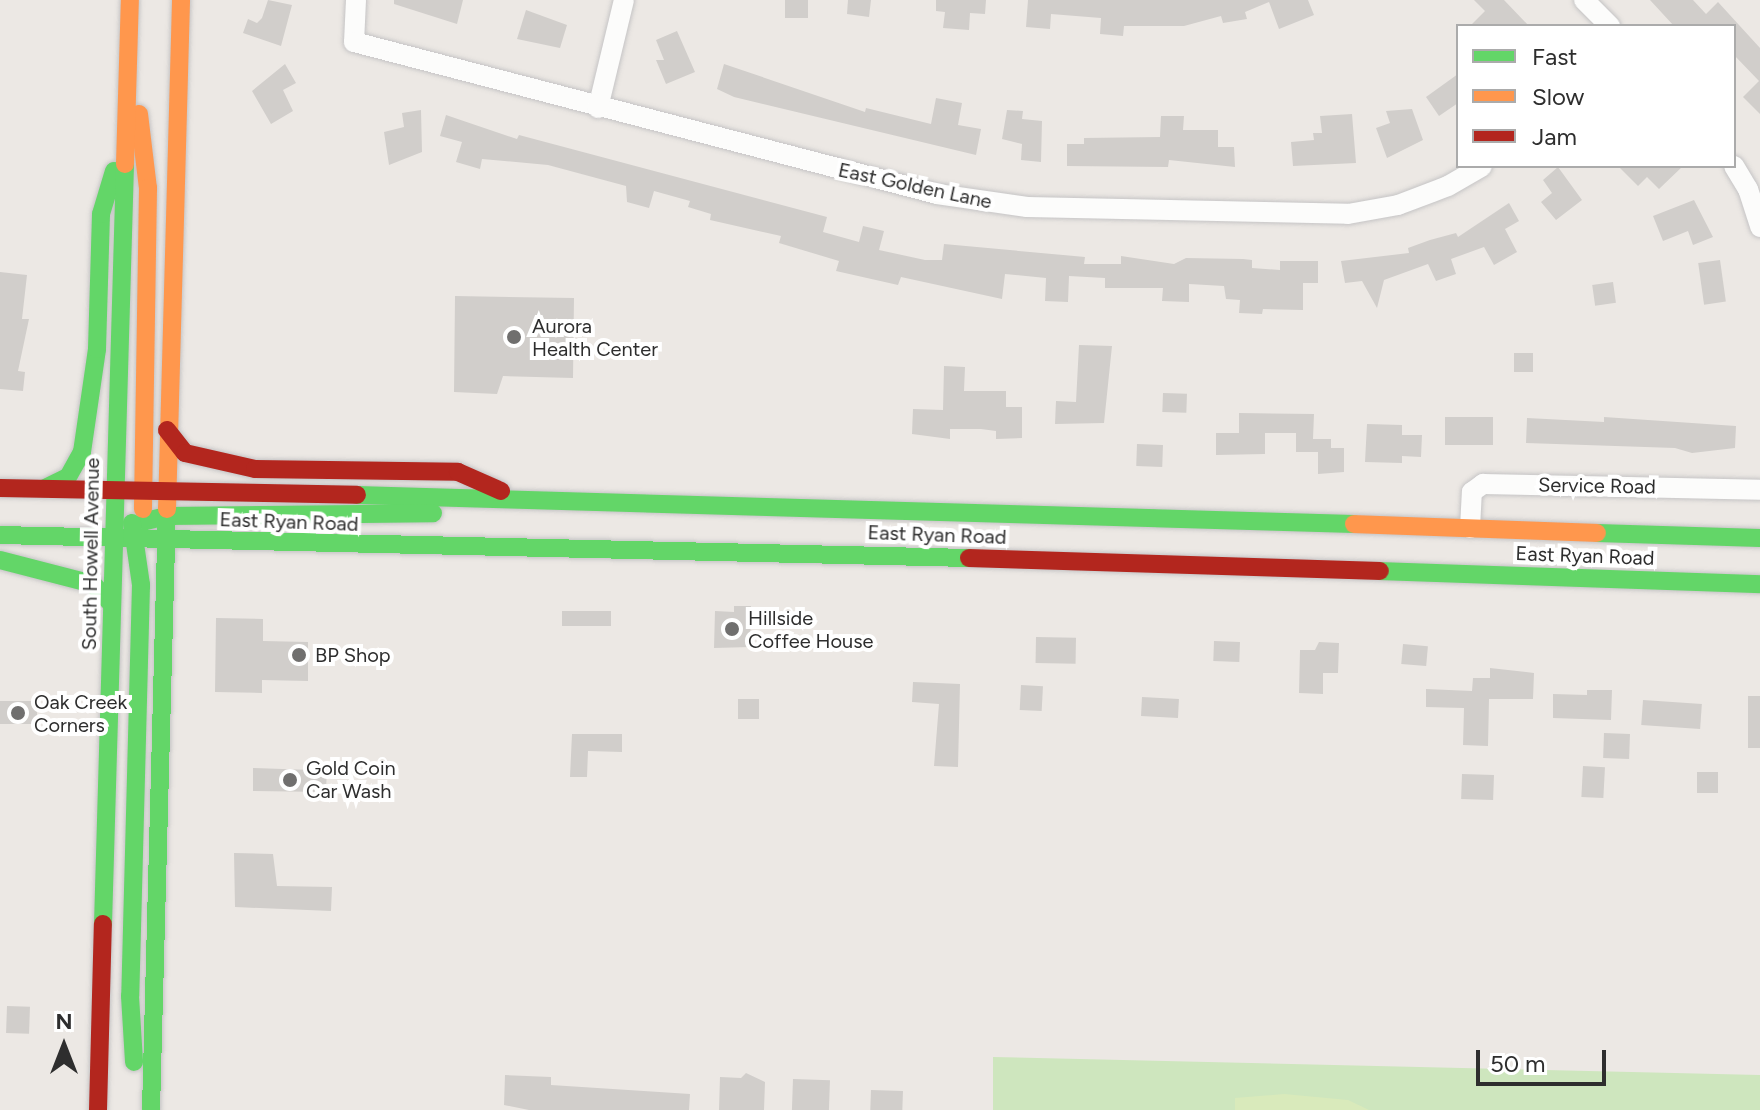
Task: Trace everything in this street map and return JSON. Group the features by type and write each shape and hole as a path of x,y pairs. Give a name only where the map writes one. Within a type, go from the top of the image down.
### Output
{"main road":[{"name":"South Howell Avenue","path":"98,1110 130,0"},
{"path":"146,525 166,490 181,0"},
{"path":"129,33 148,188 141,490 146,525 141,585 130,996 137,1110"},
{"path":"45,488 68,477 82,452 97,349 101,214 124,138"},
{"path":"167,430 185,453 255,469 458,472 514,497"},
{"name":"East Ryan Road","path":"0,488 514,497 1760,538"},
{"path":"115,489 146,525 166,540 151,1110"},
{"path":"146,525 476,510 542,498"},
{"name":"East Ryan Road","path":"0,535 113,539 146,525 166,540 768,551 1760,584"},
{"path":"0,560 93,584 111,603"}],"street":[{"name":"East Golden Lane","path":"356,0 354,42 937,194 1027,207 1348,214 1398,205 1448,186 1479,168"},
{"path":"598,108 624,0"},
{"path":"1584,0 1608,24"},
{"path":"1735,168 1748,189 1760,227"},
{"name":"Service Road","path":"1470,528 1472,492 1483,484 1760,490"}],"green space":[{"path":"993,1057 1760,1075 1760,1110 993,1110"},
{"path":"1284,1094 1348,1100 1369,1110 1235,1110 1235,1098"}],"building":[{"path":"268,0 292,5 281,46 243,33 248,19 257,23 262,18"},
{"path":"394,0 463,0 457,24 394,4"},
{"path":"785,0 808,0 808,18 785,18"},
{"path":"848,0 871,0 869,17 847,14"},
{"path":"936,0 986,0 985,14 970,13 969,30 943,28 945,12 936,11"},
{"path":"1028,0 1308,0 1314,15 1279,29 1269,2 1245,12 1247,19 1223,23 1221,16 1184,26 1124,26 1123,36 1100,34 1101,18 1051,14 1050,29 1026,27"},
{"path":"1474,0 1504,0 1527,24 1472,24 1485,11"},
{"path":"1650,0 1693,0 1706,14 1718,2 1760,48 1760,114 1743,97 1759,81 1736,57 1736,24 1672,24"},
{"path":"526,10 567,25 560,48 517,39"},
{"path":"677,31 695,72 666,84 656,60 664,60 656,40"},
{"path":"285,64 296,83 283,90 293,111 271,124 252,91"},
{"path":"724,64 865,112 866,108 931,124 936,98 962,103 958,125 981,129 976,155 734,97 717,89"},
{"path":"1456,75 1456,104 1439,116 1426,97"},
{"path":"1412,109 1423,140 1387,158 1376,128 1390,123 1386,111"},
{"path":"421,110 422,152 389,165 384,132 404,127 402,113"},
{"path":"1007,110 1023,111 1022,119 1042,121 1041,162 1021,160 1022,144 1002,139"},
{"path":"1352,114 1356,163 1293,166 1291,142 1314,140 1313,133 1322,133 1320,116"},
{"path":"446,115 517,139 519,135 827,217 823,232 859,242 863,226 884,231 879,250 925,260 942,260 944,244 1085,257 1084,264 1121,264 1121,256 1174,264 1186,258 1243,259 1252,260 1252,268 1280,270 1280,261 1318,261 1318,283 1303,283 1303,310 1263,309 1262,314 1239,313 1240,300 1226,299 1224,286 1189,284 1189,302 1162,301 1163,288 1105,288 1105,278 1069,276 1068,302 1045,301 1046,278 1005,274 1002,299 901,277 898,285 836,271 839,261 779,243 781,236 710,220 711,214 688,207 690,201 654,191 649,208 627,202 626,186 548,165 482,159 480,169 456,162 462,142 440,136"},
{"path":"1161,116 1184,116 1183,130 1218,130 1218,147 1234,147 1235,167 1169,160 1168,167 1067,166 1067,144 1084,144 1084,138 1160,137"},
{"path":"1559,168 1582,200 1556,220 1541,202 1552,193 1543,180"},
{"path":"1620,168 1681,168 1659,189 1647,177 1638,186"},
{"path":"1694,200 1713,237 1693,245 1688,231 1663,241 1653,216"},
{"path":"1509,203 1519,221 1505,229 1517,252 1494,265 1484,247 1451,259 1456,274 1436,281 1428,264 1384,280 1377,308 1362,281 1345,283 1341,261 1409,253 1408,248 1430,240 1456,233 1458,237"},
{"path":"1720,260 1726,302 1704,305 1698,263"},
{"path":"0,272 27,275 22,319 29,319 18,371 25,372 23,391 0,389"},
{"path":"1613,282 1616,303 1595,306 1592,285"},
{"name":"Aurora Health Center","path":"455,296 574,298 573,378 503,376 497,394 454,392"},
{"path":"1079,345 1112,346 1104,423 1055,424 1056,401 1076,402"},
{"path":"1514,353 1533,353 1533,372 1514,372"},
{"path":"944,366 965,367 964,391 1006,391 1006,407 1022,407 1022,438 996,439 996,431 981,429 950,429 950,439 912,434 913,409 943,410"},
{"path":"1163,393 1187,394 1186,413 1162,412"},
{"path":"1239,413 1314,414 1313,439 1331,439 1331,448 1344,448 1344,472 1318,474 1318,452 1296,452 1296,433 1265,433 1265,454 1216,455 1216,433 1239,433"},
{"path":"1445,417 1493,417 1493,445 1445,445"},
{"path":"1604,417 1736,426 1735,448 1692,453 1675,448 1526,443 1527,418 1604,422"},
{"path":"1367,424 1402,425 1402,435 1422,435 1421,457 1402,456 1402,463 1365,462"},
{"path":"1137,444 1163,445 1162,467 1136,466"},
{"name":"Hillside Coffee House","path":"734,606 751,606 750,647 714,648 715,611 734,612"},
{"path":"562,611 611,611 611,626 562,626"},
{"path":"216,618 263,619 263,641 308,642 308,681 262,680 262,693 215,692"},
{"path":"1036,637 1076,638 1076,664 1036,663"},
{"path":"1214,641 1240,642 1239,662 1213,661"},
{"path":"1319,642 1339,643 1338,673 1323,673 1323,694 1299,693 1300,650 1315,650"},
{"path":"1403,644 1428,646 1426,666 1401,664"},
{"path":"1490,668 1534,673 1533,699 1489,699 1488,746 1463,745 1464,708 1426,707 1426,689 1472,691 1473,678 1490,678"},
{"path":"913,682 960,684 958,767 934,766 939,704 912,702"},
{"path":"1021,685 1043,686 1042,711 1020,710"},
{"path":"1587,690 1612,690 1611,720 1553,718 1553,694 1587,695"},
{"path":"1748,696 1760,696 1760,748 1748,748"},
{"path":"1142,697 1179,699 1178,718 1141,716"},
{"path":"738,699 759,699 759,719 738,719"},
{"path":"1643,700 1702,704 1700,729 1641,725"},
{"name":"Oak Creek Corners","path":"0,701 37,701 37,724 0,724"},
{"path":"1604,733 1630,734 1629,759 1603,758"},
{"path":"572,734 622,734 622,752 588,751 587,777 570,777"},
{"name":"Gold Coin Car Wash","path":"312,765 327,765 326,792 253,791 253,768 312,770"},
{"path":"1583,766 1605,767 1603,798 1581,797"},
{"path":"1697,772 1718,772 1718,793 1697,793"},
{"path":"1462,774 1494,775 1493,800 1461,799"},
{"path":"234,853 273,854 277,886 332,887 331,911 235,907"},
{"path":"7,1006 30,1007 29,1034 6,1033"},
{"path":"746,1073 765,1082 764,1110 719,1110 720,1077 741,1078"},
{"path":"505,1075 551,1077 551,1085 690,1094 689,1110 529,1110 504,1105"},
{"path":"793,1079 830,1080 829,1110 792,1110"},
{"path":"871,1090 903,1091 902,1110 870,1110"}],"traffic: fast":[{"path":"103,924 125,164"},
{"path":"45,488 68,477 82,452 97,349 101,214 114,171"},
{"path":"357,495 1354,524"},
{"path":"151,1110 167,509"},
{"path":"146,521 166,516 433,513"},
{"path":"132,523 141,585 130,996 134,1062"},
{"path":"1597,533 1760,538"},
{"path":"0,535 969,558"},
{"path":"0,560 93,584 111,603"},
{"path":"1380,571 1760,584"}],"traffic: slow":[{"path":"125,164 130,0"},
{"path":"167,509 181,0"},
{"path":"139,114 148,188 143,509"},
{"path":"1354,524 1597,533"}],"traffic: jam":[{"path":"167,430 185,453 255,469 458,472 501,491"},
{"path":"0,488 357,495"},
{"path":"969,558 1380,571"},
{"path":"98,1110 103,924"}],"place":[{"name":"Aurora Health Center","path":"514,337"},
{"name":"Hillside Coffee House","path":"732,629"},
{"name":"BP Shop","path":"299,655"},
{"name":"Oak Creek Corners","path":"18,713"},
{"name":"Gold Coin Car Wash","path":"290,780"}]}
